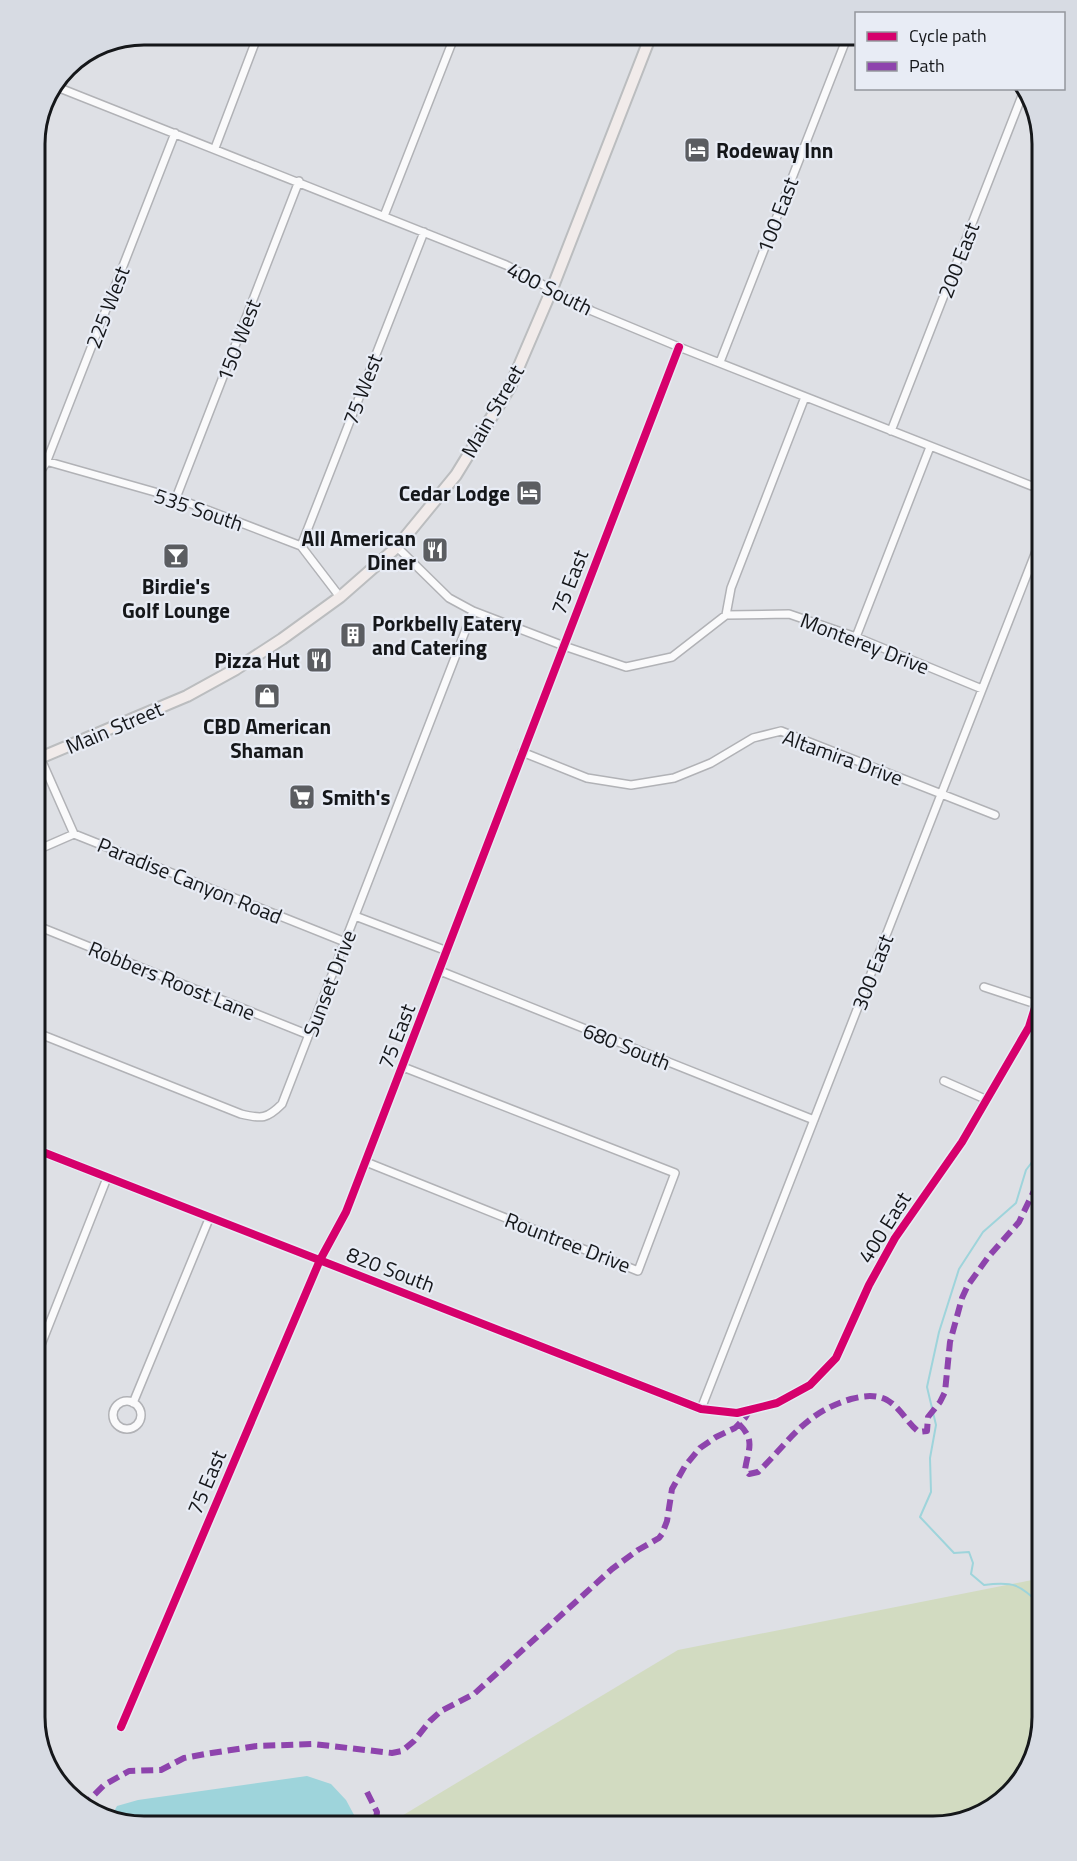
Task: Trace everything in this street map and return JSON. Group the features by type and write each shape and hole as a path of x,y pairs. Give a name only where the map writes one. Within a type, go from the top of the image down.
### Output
{"main road":[{"name":"Main Street","path":"45,755 197,691 236,669 340,597 398,547 456,474 510,387 552,289 647,45"}],"street":[{"path":"214,148 254,45"},
{"path":"384,216 450,45"},
{"name":"100 East","path":"720,363 844,45"},
{"name":"400 South","path":"62,89 506,265 592,311 1032,486"},
{"name":"200 East","path":"891,430 1021,98"},
{"name":"225 West","path":"46,463 175,133"},
{"name":"150 West","path":"176,498 299,182"},
{"name":"75 West","path":"301,546 424,232"},
{"name":"75 East","path":"121,1727 320,1260 346,1212 679,347"},
{"path":"398,547 449,598 473,611 627,667 672,657 726,615 731,588 805,397"},
{"path":"856,636 930,447"},
{"name":"535 South","path":"46,463 176,498 301,546"},
{"path":"301,546 340,597"},
{"name":"300 East","path":"701,1409 1032,562"},
{"name":"Sunset Drive","path":"45,1036 241,1114 259,1118 271,1115 282,1104 473,611"},
{"name":"Monterey Drive","path":"726,615 789,614 856,636 982,689"},
{"name":"Altamira Drive","path":"522,753 587,778 631,785 674,778 711,763 753,738 781,731 995,815"},
{"path":"45,774 74,834"},
{"name":"Paradise Canyon Road","path":"45,847 74,834 345,942"},
{"path":"355,915 447,951"},
{"name":"Robbers Roost Lane","path":"45,929 309,1035"},
{"name":"680 South","path":"440,971 814,1120"},
{"path":"984,987 1032,1002"},
{"name":"400 East","path":"701,1409 737,1413 777,1403 810,1386 836,1358 869,1285 895,1238 962,1142 1032,1021"},
{"name":"Rountree Drive","path":"366,1162 638,1271 646,1251 675,1173 403,1067"},
{"path":"944,1082 985,1099"},
{"name":"820 South","path":"45,1153 701,1409"},
{"path":"45,1333 107,1178"},
{"path":"134,1403 209,1218"},
{"path":"121,1403 134,1403 140,1410 138,1424 129,1429 120,1428 114,1421 115,1408 121,1403"}],"green space":[{"path":"1032,1580 1032,1717 1029,1743 1019,1767 998,1792 977,1806 953,1814 933,1816 402,1816 678,1650"}],"water":[{"path":"307,1776 331,1784 346,1800 355,1816 137,1816 114,1812 117,1806 138,1800"}],"waterway":[{"path":"1032,1162 1026,1170 1016,1203 983,1232 959,1269 939,1332 927,1387 936,1425 930,1458 931,1492 920,1517 954,1553 969,1552 973,1563 971,1574 984,1585 1010,1584 1032,1597"}],"marked path":[{"path":"739,1424 748,1435 750,1446 745,1470 749,1474 758,1472 810,1420 821,1412 851,1399 869,1396 887,1400 919,1432 927,1431 928,1417 945,1392 950,1342 962,1298 968,1285 989,1256 1019,1222 1032,1195"},
{"path":"90,1799 104,1785 129,1771 161,1770 184,1758 205,1754 257,1746 313,1744 392,1753 402,1751 441,1711 474,1694 612,1569 659,1538 667,1521 672,1489 685,1466 700,1448 735,1428 750,1410"},
{"path":"367,1792 377,1812 376,1816"}],"cycle path":[{"path":"121,1727 320,1260 346,1212 679,347"},
{"path":"45,1153 701,1409 737,1413 777,1403 810,1385 836,1358 869,1285 895,1238 962,1142 1029,1027 1032,1017"}],"place":[{"name":"Rodeway Inn","path":"697,150"},
{"name":"Cedar Lodge","path":"529,493"},
{"name":"All American Diner","path":"435,550"},
{"name":"Birdie's Golf Lounge","path":"176,556"},
{"name":"Porkbelly Eatery and Catering","path":"353,635"},
{"name":"Pizza Hut","path":"319,660"},
{"name":"CBD American Shaman","path":"267,696"},
{"name":"Smith's","path":"302,797"}]}
